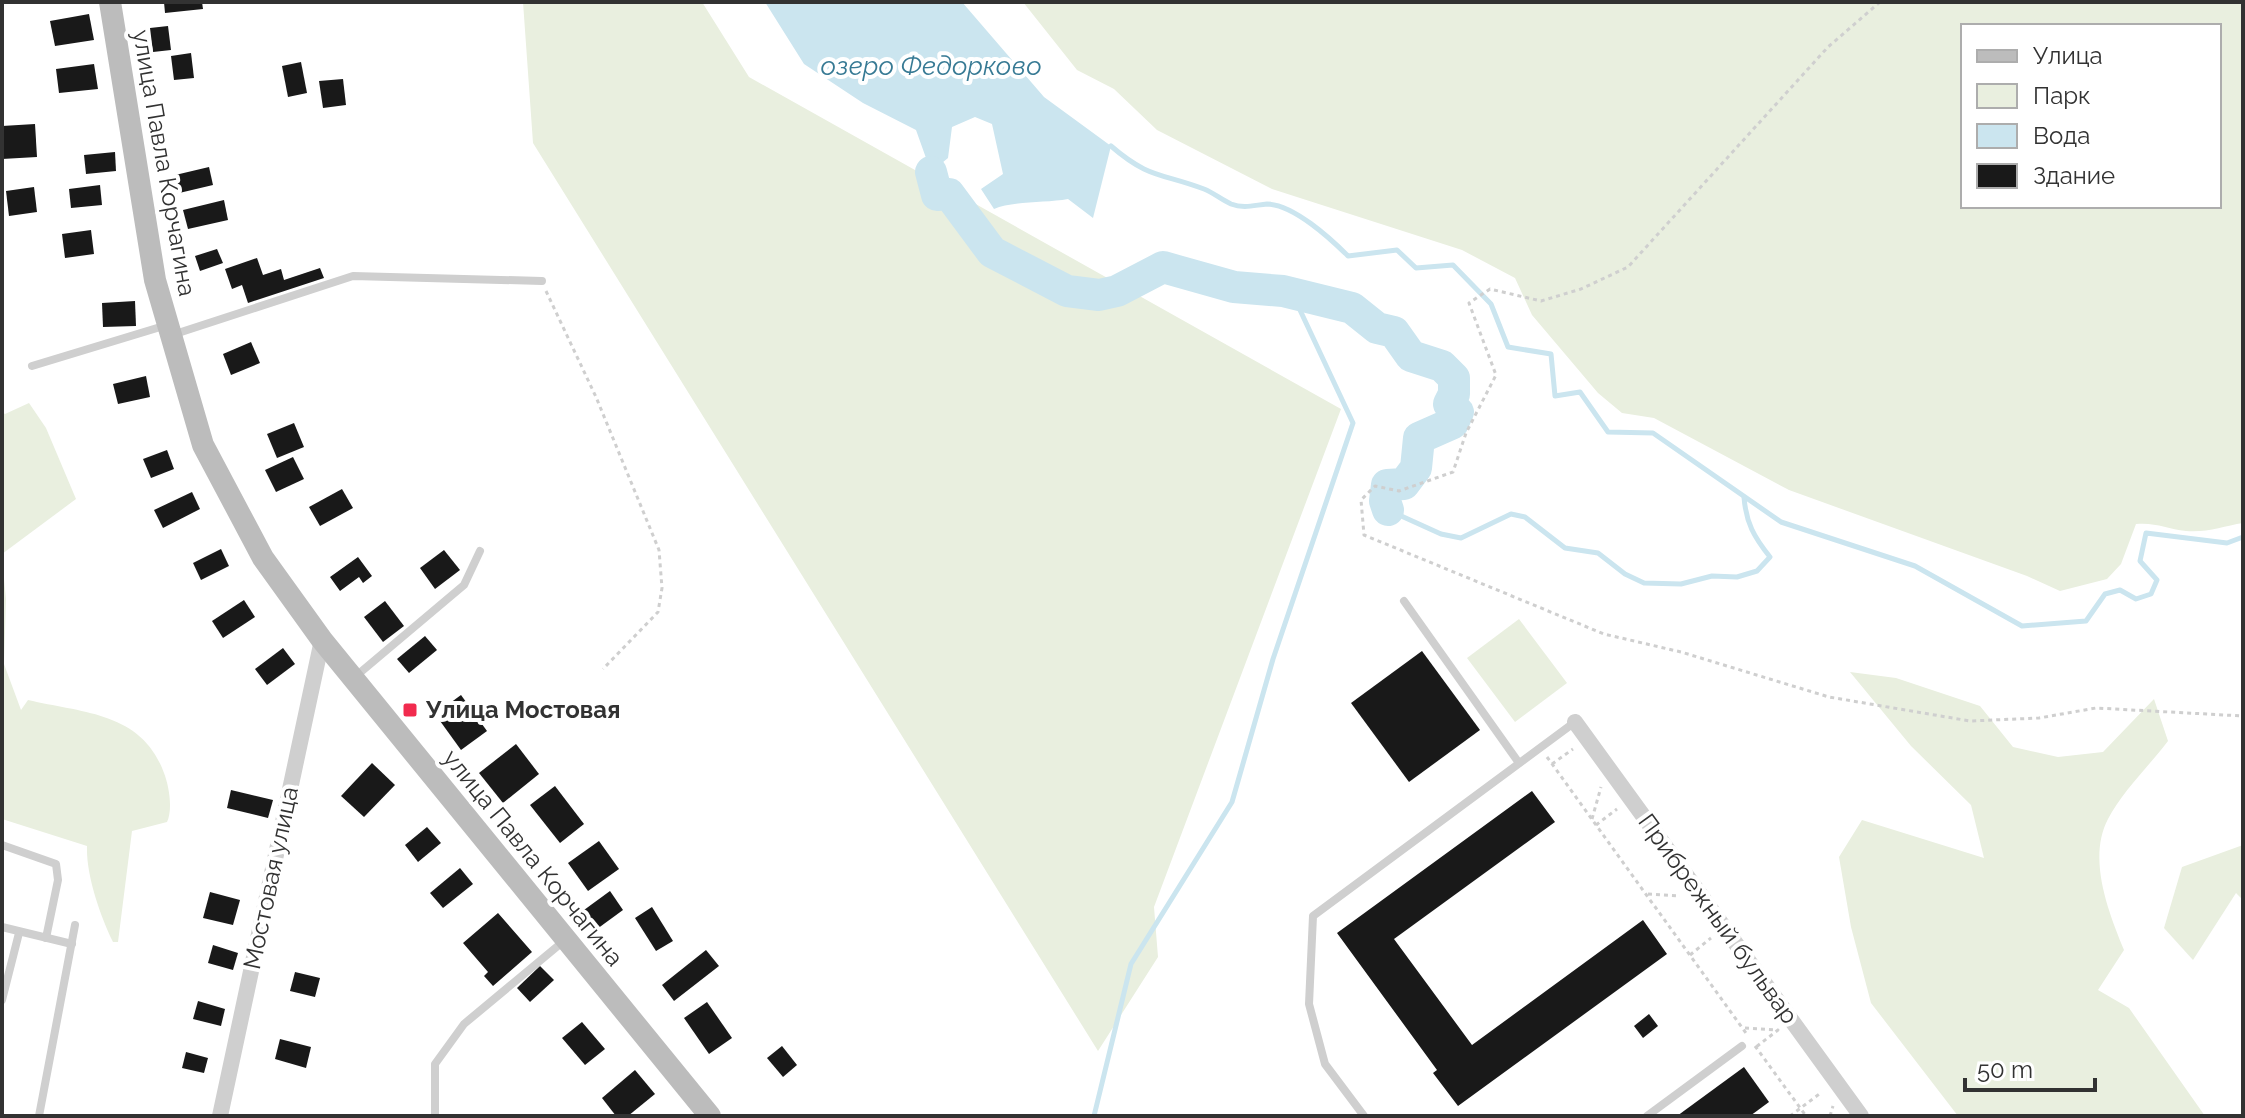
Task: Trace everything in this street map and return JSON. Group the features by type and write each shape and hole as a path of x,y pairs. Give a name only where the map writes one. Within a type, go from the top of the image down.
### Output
{"main road":[{"name":"улица Павла Корчагина","path":"110,2 155,280 203,445 263,558 322,640 710,1116"}],"street":[{"name":"Мостовая улица","path":"220,1116 322,640"},
{"name":"Прибрежный бульвар","path":"1575,722 1861,1116"}],"lane":[{"path":"32,366 353,276 542,281"},
{"path":"354,678 464,585 480,551"},
{"path":"1404,601 1519,763"},
{"path":"1364,1116 1325,1064 1309,1004 1313,916 1575,722"},
{"path":"2,845 56,864 58,880 46,938"},
{"path":"39,1116 75,925"},
{"path":"2,927 72,944"},
{"path":"2,1000 19,933"},
{"path":"435,1116 435,1064 464,1024 566,940"},
{"path":"1647,1116 1742,1046"}],"path":[{"path":"1880,2 1828,47 1628,267 1581,289 1541,301 1490,289 1469,303 1496,375 1466,433 1453,472 1399,491 1375,486 1361,500 1364,535 1604,634 1681,652 1829,697 1970,721 2039,718 2096,708 2243,716"},
{"path":"542,281 596,397 659,550 662,588 658,612 603,669"},
{"path":"1540,747 1806,1116"},
{"path":"1552,764 1573,749"},
{"path":"1592,819 1601,787"},
{"path":"1596,825 1617,809"},
{"path":"1646,894 1680,896"},
{"path":"1690,955 1711,938"},
{"path":"1743,1028 1778,1030 1756,1047"},
{"path":"1790,1116 1823,1092"},
{"path":"1830,1116 1833,1106"}],"green space":[{"path":"523,2 702,2 749,77 1341,409 1154,907 1158,957 1098,1051 533,143"},
{"path":"1023,2 2243,2 2243,523 2193,531 2136,524 2121,564 2107,579 2060,591 2027,576 1789,490 1654,418 1622,413 1598,393 1532,315 1515,278 1462,250 1272,189 1157,130 1114,89 1077,70"},
{"path":"29,403 46,428 76,499 2,554 2,412 5,414"},
{"path":"2,558 6,599 4,664 21,710 28,700 108,718 141,738 154,753 166,778 170,804 167,822 132,831 118,942 113,942 99,907 91,882 87,846 2,819"},
{"path":"1519,619 1567,683 1515,722 1467,658"},
{"path":"1850,672 1896,678 1980,706 2013,747 2058,757 2103,752 2154,699 2168,741 2121,799 2102,835 2102,886 2124,950 2098,990 2129,1008 2205,1116 1958,1116 1871,1003 1851,927 1839,857 1862,820 1984,858 1971,805 1911,746"},
{"path":"2243,845 2243,900 2236,893 2193,960 2164,928 2182,867"}],"water":[{"name":"озеро Федорково","path":"765,2 962,2 1044,97 1111,146 1093,218 1068,199 994,209 981,189 1003,174 992,124 975,117 952,127 948,158 931,172 916,130 863,103 804,64"}],"building":[{"path":"164,2 202,2 203,9 165,13"},
{"path":"89,14 94,40 55,46 50,21"},
{"path":"168,26 171,50 153,52 150,28"},
{"path":"191,53 194,78 174,80 171,56"},
{"path":"301,62 307,93 288,97 282,66"},
{"path":"94,64 98,89 59,93 56,69"},
{"path":"343,79 346,105 323,108 319,81"},
{"path":"35,124 37,157 2,159 2,126"},
{"path":"115,152 116,171 86,174 84,155"},
{"path":"209,167 213,185 175,194 171,176"},
{"path":"100,185 102,205 71,208 69,189"},
{"path":"34,187 37,212 9,216 6,191"},
{"path":"224,200 228,220 188,229 183,210"},
{"path":"91,230 94,254 65,258 62,234"},
{"path":"217,249 223,263 200,271 195,256"},
{"path":"257,258 263,275 281,269 284,280 320,268 324,278 248,303 242,285 232,289 225,269"},
{"path":"135,301 136,326 103,327 102,303"},
{"path":"251,342 260,363 231,375 223,354"},
{"path":"146,376 150,397 118,404 113,384"},
{"path":"294,423 304,447 277,458 267,434"},
{"path":"167,450 174,469 151,478 143,459"},
{"path":"293,457 304,479 276,492 265,470"},
{"path":"342,489 353,508 320,526 309,507"},
{"path":"192,492 200,509 163,528 154,510"},
{"path":"221,549 229,566 201,580 193,563"},
{"path":"444,550 460,570 435,589 420,568"},
{"path":"358,557 372,576 363,583 359,577 340,591 330,577"},
{"path":"244,600 255,617 223,638 212,621"},
{"path":"385,601 404,626 383,642 364,617"},
{"path":"425,636 437,650 409,673 397,659"},
{"path":"283,648 295,664 267,685 255,669"},
{"path":"1422,651 1480,730 1409,782 1351,703"},
{"path":"461,695 487,731 461,750 435,714"},
{"path":"516,744 539,774 503,803 479,773"},
{"path":"372,763 395,785 364,817 341,796"},
{"path":"555,786 584,824 560,843 530,805"},
{"path":"231,790 273,800 268,818 227,808"},
{"path":"1532,791 1555,822 1394,939 1472,1045 1643,920 1667,954 1458,1106 1433,1073 1437,1070 1337,933"},
{"path":"427,827 441,843 418,862 405,845"},
{"path":"599,841 619,869 588,891 568,863"},
{"path":"460,868 473,884 443,908 430,893"},
{"path":"610,891 623,910 597,929 584,910"},
{"path":"210,892 240,900 233,925 203,918"},
{"path":"652,907 673,941 656,951 635,918"},
{"path":"498,913 532,952 493,986 484,976 488,972 463,943"},
{"path":"213,945 238,953 233,970 208,963"},
{"path":"706,950 719,966 674,1001 662,985"},
{"path":"540,966 554,980 530,1002 517,988"},
{"path":"295,972 320,978 315,997 290,991"},
{"path":"198,1001 225,1009 221,1026 193,1019"},
{"path":"707,1002 732,1038 709,1054 684,1018"},
{"path":"1649,1014 1658,1026 1643,1038 1634,1026"},
{"path":"582,1022 605,1049 585,1065 562,1038"},
{"path":"280,1039 311,1047 306,1068 275,1059"},
{"path":"782,1046 797,1065 783,1077 767,1058"},
{"path":"186,1052 208,1058 204,1073 182,1068"},
{"path":"1744,1067 1769,1102 1750,1116 1677,1116"},
{"path":"635,1070 655,1094 628,1116 616,1116 602,1098"}],"waterway":[{"path":"1111,146 1146,170 1204,189 1231,204 1267,204 1288,210 1311,224 1348,256 1397,250 1416,268 1453,265 1491,304 1508,347 1551,354 1555,396 1580,392 1608,432 1653,433 1781,522 1915,566 2022,626 2086,621 2105,594 2120,590 2136,599 2151,594 2157,580 2140,561 2146,533 2227,543 2243,537"},
{"path":"931,172 937,195 949,194 992,252 1067,291 1099,295 1117,291 1163,267 1234,287 1283,291 1352,308 1377,328 1394,332 1411,356 1442,366 1454,378 1454,394 1449,404 1458,412 1453,423 1419,438 1416,468 1404,484 1387,485 1385,501 1388,510"},
{"path":"1094,1116 1131,964 1232,802 1273,659 1353,423 1292,293"},
{"path":"1388,510 1441,534 1461,538 1511,514 1525,517 1565,548 1598,553 1625,574 1644,583 1681,584 1712,576 1737,577 1757,571 1770,557 1752,529 1744,497"}],"place":[{"name":"Улица Мостовая","path":"410,710"}]}
